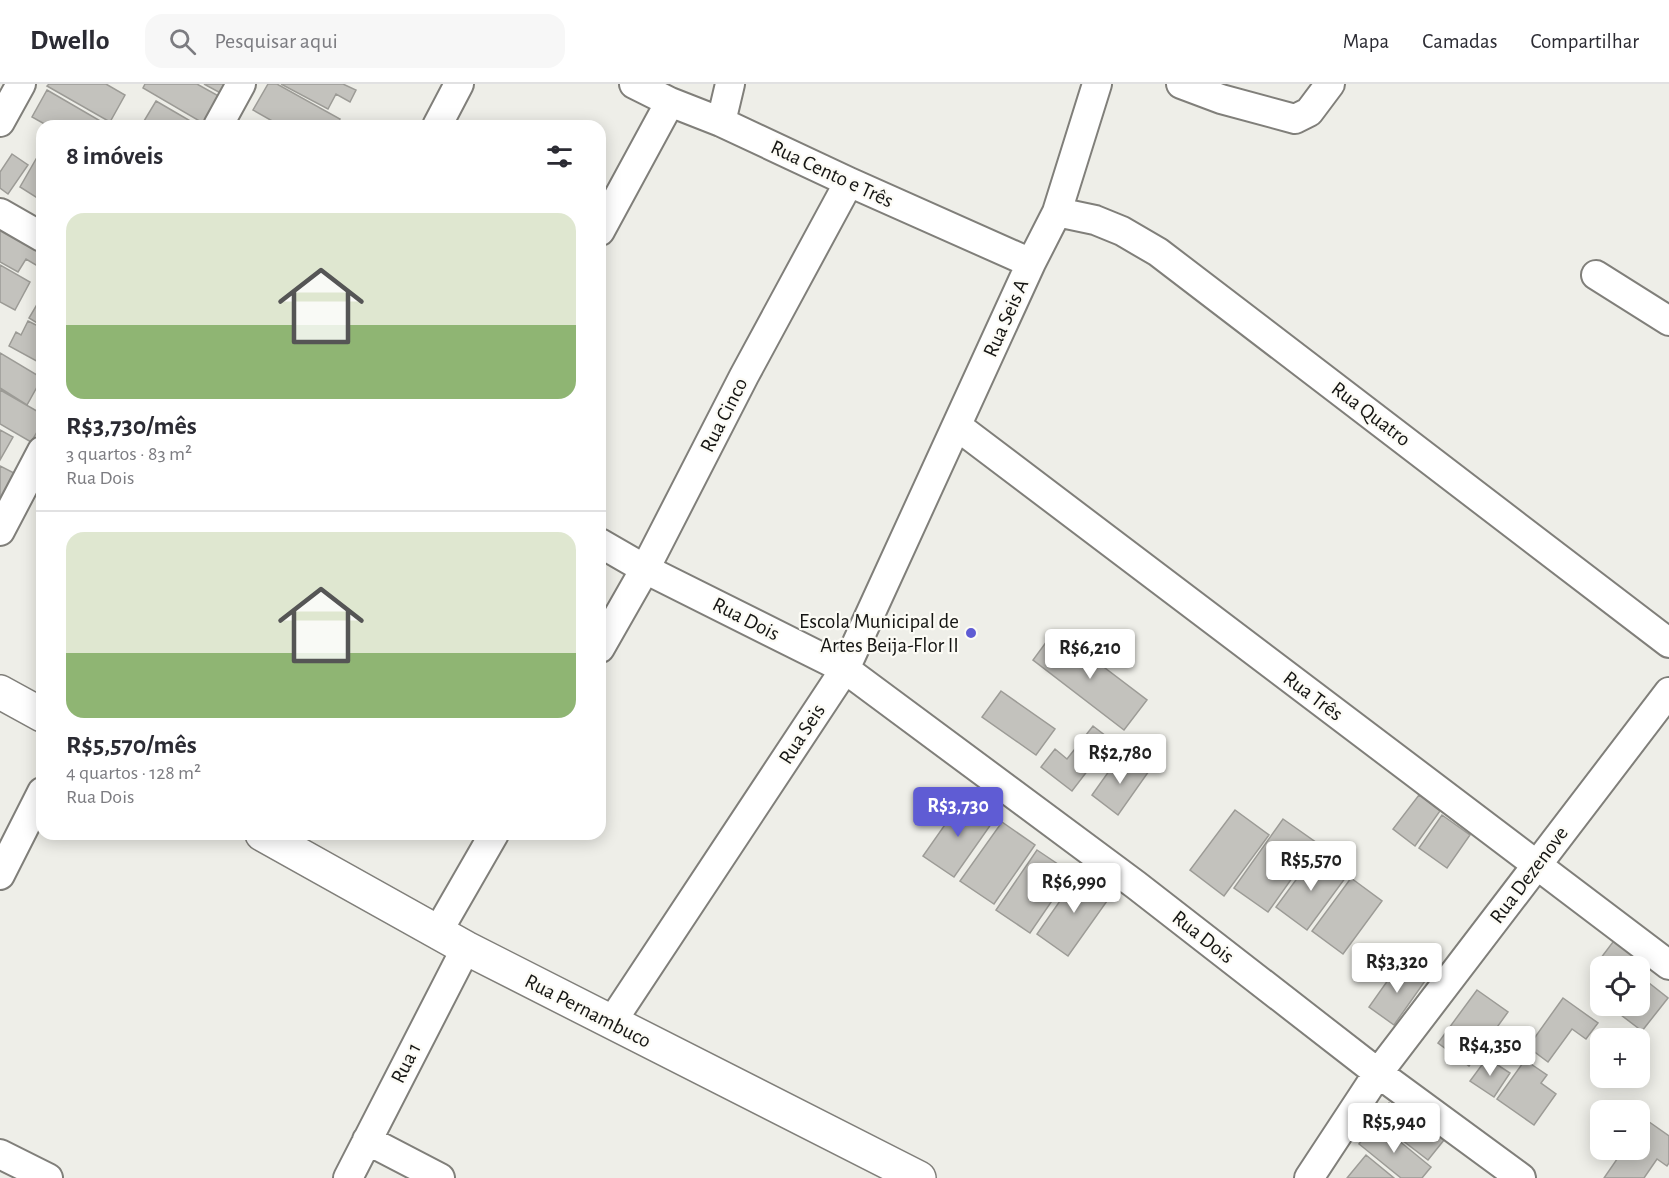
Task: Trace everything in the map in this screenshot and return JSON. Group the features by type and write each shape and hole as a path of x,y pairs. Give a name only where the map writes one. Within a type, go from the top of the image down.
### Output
{"street":[{"path":"0,122 21,84"},
{"path":"221,120 242,84"},
{"path":"440,120 459,84"},
{"name":"Rua Cento e Três","path":"634,84 1031,262"},
{"path":"721,122 730,84"},
{"name":"Rua Seis A","path":"957,426 1031,262 1058,212 1097,84"},
{"path":"1181,84 1221,99 1295,119 1310,112 1330,84"},
{"path":"606,220 670,102"},
{"name":"Rua Cinco","path":"606,637 645,569 744,376 849,182"},
{"name":"Rua Quatro","path":"1058,212 1095,220 1122,231 1158,252 1669,643"},
{"path":"0,213 36,234"},
{"path":"1596,275 1669,321"},
{"name":"Rua Seis","path":"611,1023 845,669 957,426"},
{"name":"Rua Três","path":"957,426 1669,965"},
{"path":"0,531 36,463"},
{"name":"Rua Dois","path":"606,546 645,569 845,669 1136,885 1378,1073 1521,1178"},
{"path":"0,692 36,712"},
{"name":"Rua Dezenove","path":"1309,1178 1378,1073 1669,692"},
{"path":"0,875 36,804"},
{"name":"Rua Pernambuco","path":"277,840 437,933 919,1178"},
{"path":"437,933 491,840"},
{"name":"Rua 1","path":"348,1178 466,948"},
{"path":"367,1140 440,1178"},
{"path":"0,1154 48,1178"}],"building":[{"path":"49,84 106,84 125,95 111,120 106,120 47,86"},
{"path":"145,84 197,84 224,99 212,120 198,120 143,88"},
{"path":"204,84 233,84 226,96"},
{"path":"268,84 277,84 340,119 270,120 253,110"},
{"path":"281,84 343,84 356,90 350,102 336,94 328,109"},
{"path":"47,90 99,120 37,120 32,117"},
{"path":"156,101 189,120 145,120"},
{"path":"12,154 28,165 8,194 0,188 0,172"},
{"path":"36,159 36,197 20,187"},
{"path":"0,221 36,242 36,265 26,259 18,272 0,262"},
{"path":"0,265 30,282 15,310 0,302"},
{"path":"36,306 36,322 29,318"},
{"path":"28,321 36,325 36,361 9,346 16,332 21,335"},
{"path":"0,353 36,374 36,389 27,405 0,388"},
{"path":"0,390 36,411 36,434 31,442 0,424"},
{"path":"0,430 13,437 0,460"},
{"path":"0,466 18,475 0,502"},
{"path":"1055,630 1147,700 1124,730 1033,660"},
{"path":"1001,691 1055,729 1036,755 982,717"},
{"path":"1093,726 1111,740 1072,791 1041,767 1055,749 1067,759"},
{"path":"1131,758 1149,771 1118,815 1092,795 1114,764 1122,770"},
{"path":"1419,795 1440,811 1415,846 1393,829"},
{"path":"963,799 994,820 954,877 923,856"},
{"path":"1235,810 1269,835 1224,896 1190,870"},
{"path":"1442,815 1470,835 1447,868 1419,848"},
{"path":"1283,819 1317,843 1268,912 1234,888"},
{"path":"1002,822 1035,845 994,904 960,881"},
{"path":"1037,850 1071,873 1030,933 996,910"},
{"path":"1315,854 1346,877 1307,930 1276,907"},
{"path":"1080,872 1112,894 1068,956 1037,934"},
{"path":"1351,878 1382,901 1343,954 1312,931"},
{"path":"1616,938 1640,956 1602,956"},
{"path":"1400,963 1425,981 1394,1025 1369,1007"},
{"path":"1650,984 1668,998 1644,1028 1638,1028 1622,1016 1650,1016"},
{"path":"1477,990 1508,1012 1469,1066 1438,1043"},
{"path":"1563,998 1598,1023 1594,1028 1590,1028 1590,1034 1586,1039 1572,1029 1548,1062 1528,1047"},
{"path":"1487,1058 1510,1073 1494,1097 1470,1081"},
{"path":"1525,1060 1547,1075 1541,1083 1556,1094 1534,1125 1497,1099"},
{"path":"1389,1103 1400,1112 1407,1103 1448,1135 1428,1160 1376,1120"},
{"path":"1376,1122 1431,1167 1422,1178 1401,1178 1359,1144"},
{"path":"1650,1123 1669,1136 1667,1166 1657,1159 1644,1178 1604,1178 1616,1160 1650,1160"},
{"path":"1366,1155 1394,1178 1347,1178"}],"place":[{"name":"Escola Municipal de Artes Beija-Flor II","path":"971,633"}]}
